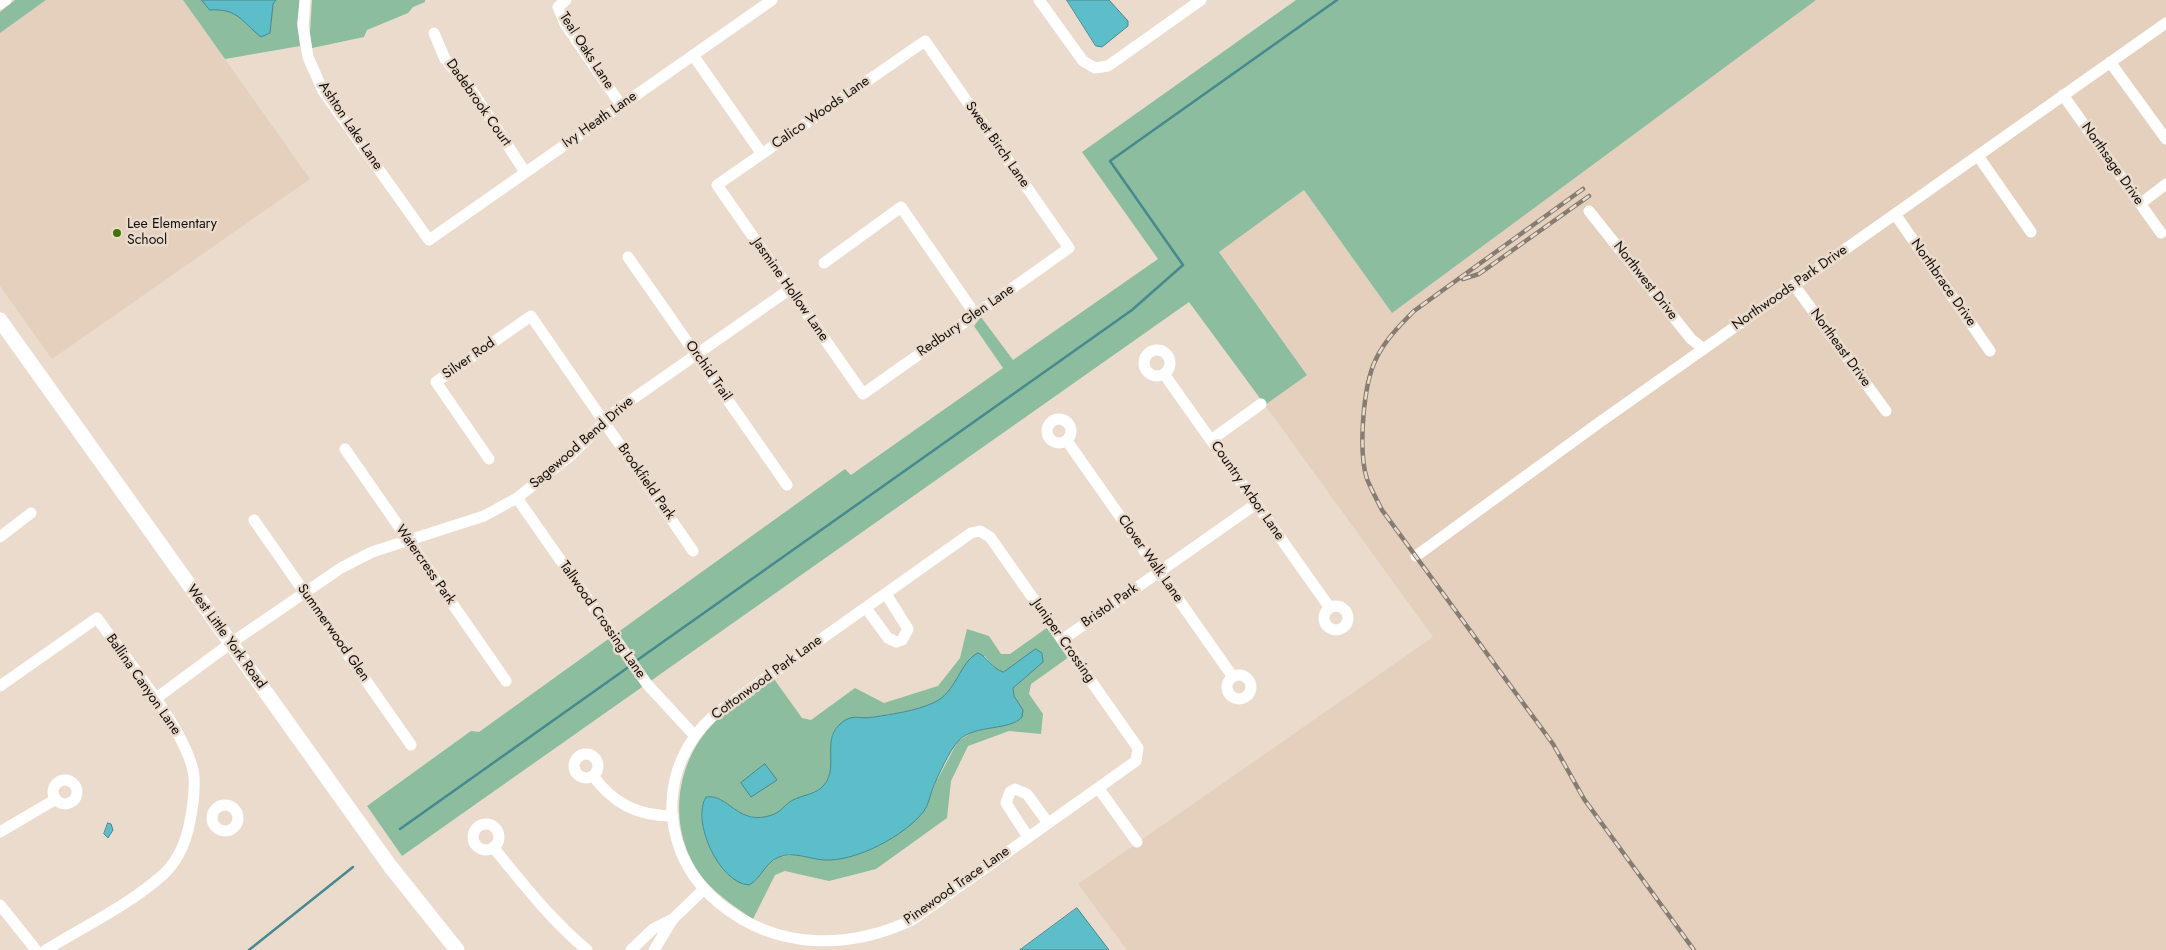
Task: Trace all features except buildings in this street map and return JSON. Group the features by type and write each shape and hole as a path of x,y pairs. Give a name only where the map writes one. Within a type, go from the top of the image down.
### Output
{"main road":[{"name":"West Little York Road","path":"0,320 390,866 457,950"}],"street":[{"path":"0,4 6,0"},
{"name":"Ashton Lake Lane","path":"305,0 303,26 308,57 324,91 429,240"},
{"name":"Teal Oaks Lane","path":"566,0 558,7 565,24 621,105"},
{"name":"Ivy Heath Lane","path":"429,240 772,0"},
{"path":"1040,0 1083,61 1095,68 1108,66 1201,0"},
{"name":"Northwoods Park Drive","path":"1416,556 1704,349 2166,22"},
{"name":"Dadebrook Court","path":"434,33 446,59 473,92 525,172"},
{"name":"Calico Woods Lane","path":"717,185 924,41"},
{"name":"Sweet Birch Lane","path":"924,41 1069,248"},
{"path":"693,55 762,154"},
{"path":"2110,62 2166,139"},
{"name":"Northsage Drive","path":"2063,95 2161,233"},
{"path":"1978,156 2031,232"},
{"path":"2140,204 2166,184"},
{"name":"Jasmine Hollow Lane","path":"717,185 863,394"},
{"path":"824,263 901,207 975,314"},
{"name":"Northwest Drive","path":"1589,211 1691,339 1704,349"},
{"name":"Northbrace Drive","path":"1895,214 1990,351"},
{"name":"Redbury Glen Lane","path":"863,394 1069,248"},
{"name":"Orchid Trail","path":"628,257 787,485"},
{"name":"Northeast Drive","path":"1794,286 1886,411"},
{"name":"Sagewood Bend Drive","path":"155,699 341,568 372,552 484,516 517,498 564,461 604,421 790,289"},
{"name":"Brookfield Park","path":"531,316 693,550"},
{"name":"Silver Rod","path":"489,459 436,382 531,316"},
{"name":"Country Arbor Lane","path":"1164,374 1330,608"},
{"path":"1211,440 1262,404"},
{"name":"Clover Walk Lane","path":"1067,441 1233,677"},
{"name":"Watercress Park","path":"346,449 506,681"},
{"name":"Tallwood Crossing Lane","path":"517,498 647,684 694,735"},
{"name":"Bristol Park","path":"1062,640 1256,504"},
{"path":"0,536 31,513"},
{"name":"Summerwood Glen","path":"254,520 411,745"},
{"name":"Cottonwood Park Lane","path":"703,890 680,851 672,816 671,798 676,774 694,735 714,715 971,533 980,531"},
{"name":"Juniper Crossing","path":"980,531 990,537 1138,748 1138,756"},
{"path":"866,608 888,638 896,642 902,640 908,629 886,594"},
{"name":"Ballina Canyon Lane","path":"0,686 97,618 177,730 194,774 192,813 187,838 175,860 160,878 135,896 46,950"},
{"name":"Pinewood Trace Lane","path":"703,890 728,911 765,932 805,942 848,942 893,930 912,920 1048,823 1100,789 1136,761 1138,756"},
{"path":"593,776 616,801 628,808 655,816 672,816"},
{"path":"1028,837 1006,803 1010,792 1015,789 1027,794 1048,823"},
{"path":"1100,789 1137,842"},
{"path":"0,832 56,799"},
{"path":"192,813 212,817"},
{"path":"493,847 549,914 587,950"},
{"path":"654,950 673,919 703,890"},
{"path":"0,905 36,950"},
{"path":"631,950 654,929 673,919"}],"shaded area":[{"name":"Lee Elementary School","path":"46,0 183,0 310,179 52,359 0,286 0,33"},
{"path":"1816,0 2166,0 2166,950 1127,950 1078,884 1433,637 1265,405 1307,374 1219,251 1304,190 1392,313"}],"green space":[{"path":"15,0 46,0 0,33 0,12"},
{"path":"183,0 300,0 297,23 300,46 225,59"},
{"path":"312,0 425,0 425,2 413,7 408,13 367,30 364,37 312,48 310,33"},
{"path":"1296,0 1816,0 1392,313 1304,190 1219,252 1307,375 1265,405 1189,302 402,856 367,806 471,731 479,732 845,469 851,475 1003,368 974,326 981,317 1013,360 1158,259 1082,152"},
{"path":"1048,627 1069,657 1031,684 1029,694 1043,714 1041,734 1009,731 968,746 951,781 947,818 876,869 829,881 785,871 775,875 753,919 715,891 696,868 687,849 681,828 679,807 681,785 687,765 697,745 710,727 740,701 774,679 802,718 811,720 855,688 884,703 938,686 960,658 967,629 989,636 1001,654 1010,654","holes":["1042,653 1043,662 1013,688 1014,696 1023,710 1016,722 973,732 958,741 935,784 923,812 892,838 853,856 824,860 794,855 778,857 765,867 754,882 740,881 732,878 718,862 703,829 703,806 706,797 720,799 751,817 772,815 793,800 817,791 825,784 831,765 831,741 836,728 842,723 854,718 869,718 916,709 936,702 952,689 971,657 985,656 996,669 1003,672"]}],"water":[{"path":"202,0 276,0 273,4 270,33 261,37 239,17 227,11 210,10"},
{"path":"1067,0 1109,0 1128,21 1128,26 1102,47 1096,46"},
{"path":"1036,649 1042,653 1043,662 1013,688 1014,696 1023,710 1022,717 1009,724 974,732 959,740 944,764 924,811 916,820 892,838 878,846 850,857 824,860 784,855 774,859 757,879 749,885 738,882 718,863 705,835 702,821 702,808 706,797 714,797 721,800 750,817 760,818 775,814 793,800 818,790 827,781 831,765 831,740 834,732 844,721 852,718 868,718 904,712 933,703 947,692 966,663 978,653 1003,672"},
{"path":"765,764 777,780 751,797 741,783"},
{"path":"108,823 111,824 113,830 108,838 104,834"},
{"path":"1077,908 1109,950 1020,950"}],"waterway":[{"path":"636,661 1132,310 1183,265 1110,161 1337,0"},
{"path":"400,829 630,666"},
{"path":"249,950 353,867"}],"railway":[{"path":"1583,189 1414,311 1388,339 1376,359 1368,385 1362,436 1364,467 1367,479 1382,510 1553,744 1584,799 1694,950"},
{"path":"1463,279 1479,274 1589,196"}],"place":[{"name":"Lee Elementary School","path":"117,233"}]}
